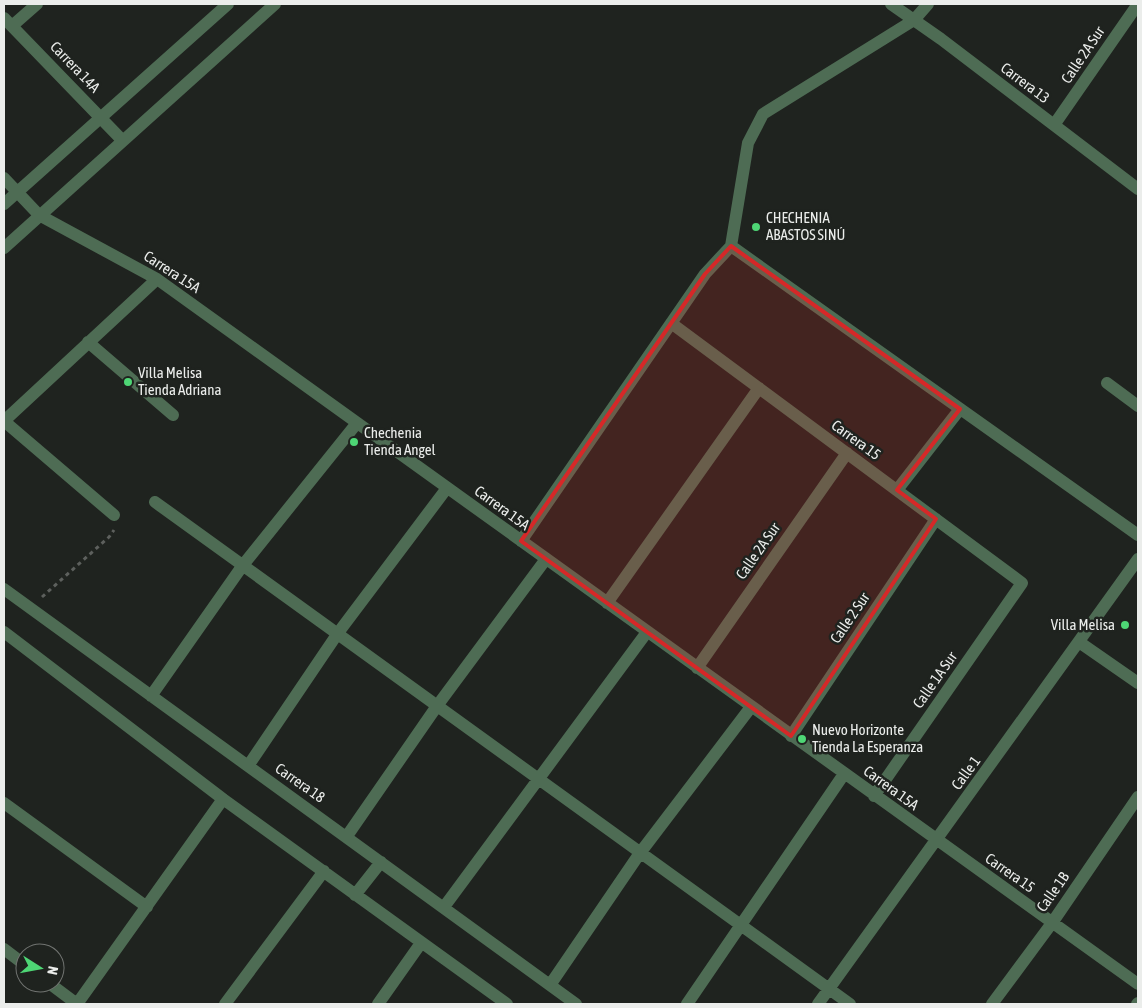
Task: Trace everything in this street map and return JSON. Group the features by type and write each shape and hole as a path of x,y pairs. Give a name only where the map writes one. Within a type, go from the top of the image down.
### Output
{"street":[{"path":"8,22 37,4"},
{"path":"4,204 228,4"},
{"path":"4,248 275,4"},
{"name":"Carrera 13","path":"891,4 1138,189"},
{"path":"521,541 705,274 731,246 748,142 763,114 914,20 928,4"},
{"name":"Calle 2A Sur","path":"1054,125 1138,4"},
{"name":"Carrera 14A","path":"8,22 122,140"},
{"path":"4,178 39,215"},
{"name":"Carrera 15A","path":"39,215 157,279 937,841"},
{"path":"731,246 1138,535"},
{"path":"114,515 4,421 157,279"},
{"name":"Carrera 15","path":"671,323 1022,583"},
{"path":"88,342 173,415"},
{"path":"1107,383 1138,406"},
{"path":"607,603 759,388"},
{"path":"896,490 960,409"},
{"path":"151,696 243,565 357,423"},
{"name":"Calle 2A Sur","path":"697,668 847,453"},
{"path":"248,766 338,633 447,488"},
{"path":"155,502 850,1004"},
{"name":"Calle 2 Sur","path":"791,736 936,519"},
{"path":"348,836 437,706 546,559"},
{"name":"Calle 1","path":"818,1004 1138,559"},
{"name":"Calle 1A Sur","path":"874,796 1022,583"},
{"name":"Carrera 18","path":"4,589 348,836 576,1004"},
{"path":"4,632 223,799 507,1004"},
{"path":"444,907 537,778 647,632"},
{"path":"1079,642 1138,683"},
{"path":"550,985 640,853 751,707"},
{"path":"687,1004 739,924 844,774"},
{"name":"Calle 1B","path":"992,1004 1052,922 1138,797"},
{"path":"62,993 77,1004 223,799"},
{"path":"4,803 147,907"},
{"name":"Carrera 15","path":"937,841 1138,984"},
{"path":"355,894 381,862"},
{"path":"225,1004 324,871"},
{"path":"378,1004 421,943"},
{"path":"4,949 15,957"}],"path":[{"path":"30,608 109,537 115,528 114,515"}],"highlighted area":[{"path":"731,246 960,409 897,490 936,519 791,736 521,541 705,274"}],"place":[{"name":"CHECHENIA ABASTOS SINÚ","path":"756,227"},
{"name":"Villa Melisa Tienda Adriana","path":"128,382"},
{"name":"Chechenia Tienda Angel","path":"354,442"},
{"name":"Villa Melisa","path":"1125,625"},
{"name":"Nuevo Horizonte Tienda La Esperanza","path":"802,739"}]}
